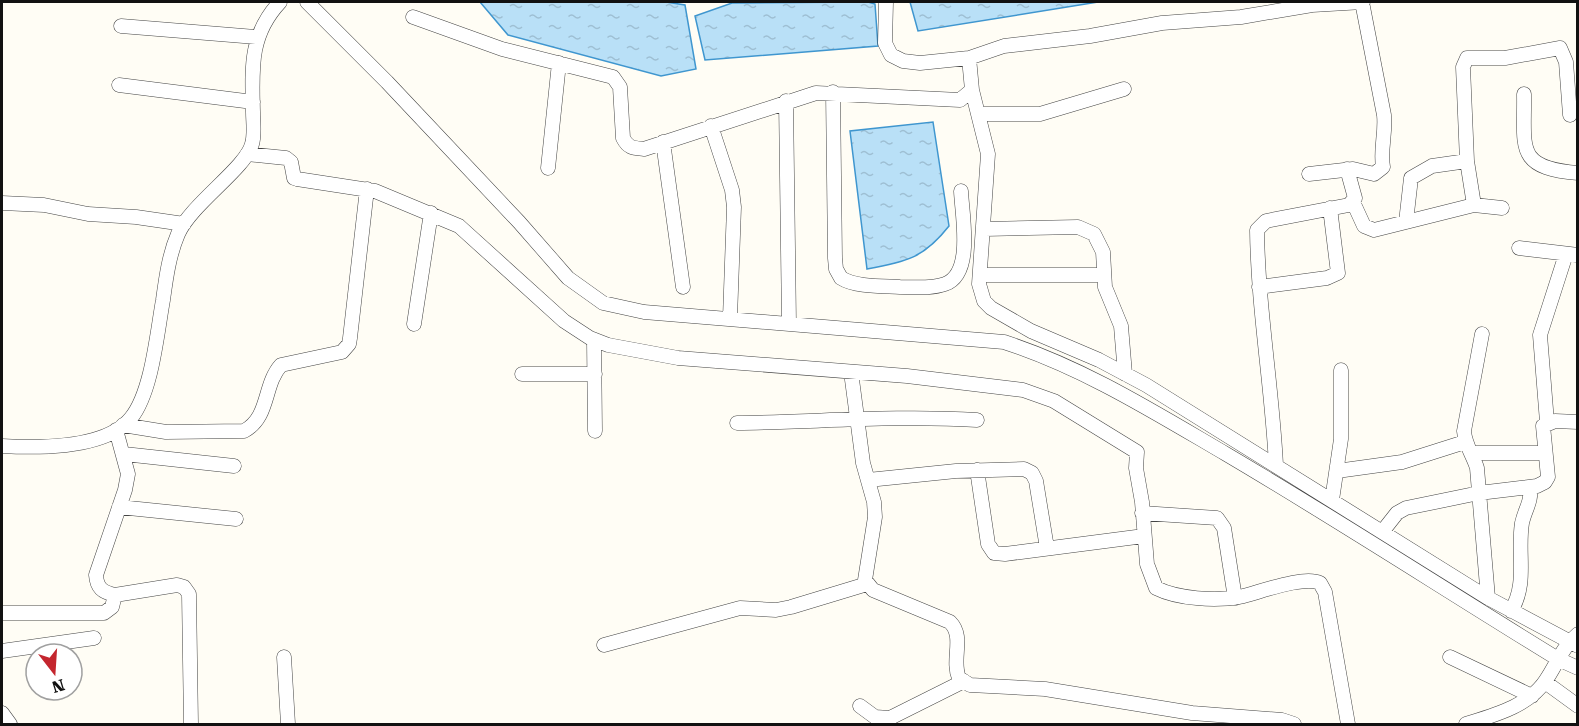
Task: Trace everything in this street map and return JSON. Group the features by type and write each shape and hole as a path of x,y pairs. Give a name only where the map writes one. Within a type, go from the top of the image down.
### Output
{"street":[{"path":"2,446 38,448 105,436 131,418 141,397 154,350 170,257 184,224 247,154 253,136 256,37 280,2"},
{"path":"307,2 519,222 568,278 603,303 621,308 1004,342 1069,366 1143,406 1325,513 1568,647"},
{"path":"886,2 885,43 891,54 903,61 920,63 969,58 1004,46 1090,36 1162,23 1241,17 1312,5 1362,2 1386,130 1381,152 1383,167 1374,174 1347,169 1308,174"},
{"path":"413,17 502,49 613,77 618,81 620,87 623,138 626,145 644,149 816,93 960,100 972,90"},
{"path":"121,26 256,37"},
{"path":"1474,205 1467,161 1463,67 1467,58 1505,58 1560,48 1566,62 1570,115"},
{"path":"969,58 972,90 988,154 985,229 980,275 981,293 992,308 1031,331 1125,374 1276,465 1568,647 1578,668"},
{"path":"548,168 559,63"},
{"path":"119,86 253,102"},
{"path":"979,114 1040,114 1075,106 1124,89"},
{"path":"833,93 835,258 836,269 841,278 883,286 924,287 945,284 956,278 964,260 961,191"},
{"path":"1524,94 1527,155 1534,163 1578,173"},
{"path":"786,101 789,323"},
{"path":"711,126 732,190 734,207 730,318"},
{"path":"663,142 683,287"},
{"path":"247,154 286,158 291,162 294,178 367,189 459,226 564,321 594,340 639,352 678,358 851,372 1023,390 1054,400 1137,452 1136,474 1147,564 1156,588 1188,596 1235,598 1305,581 1320,583 1325,592 1348,724"},
{"path":"1406,222 1411,178 1432,166 1467,161"},
{"path":"1347,169 1354,193 1353,202 1367,230 1474,205 1502,208"},
{"path":"119,428 166,432 244,431 254,426 260,417 271,380 281,365 342,352 349,344 350,338 367,189"},
{"path":"2,202 44,205 88,214 136,217 184,224"},
{"path":"1276,465 1274,420 1259,286 1257,230 1266,220 1353,202"},
{"path":"1259,286 1327,278 1338,273 1330,208"},
{"path":"414,324 431,213"},
{"path":"985,229 1086,229 1100,242 1103,252 1102,275 1121,326 1125,374"},
{"path":"1382,532 1397,513 1406,508 1479,493 1530,487 1545,482 1548,477 1543,426 1547,422 1540,335 1572,255 1519,248"},
{"path":"980,275 1102,275"},
{"path":"1482,334 1464,431 1479,493 1488,598"},
{"path":"594,340 595,431"},
{"path":"1332,500 1341,439 1341,370"},
{"path":"851,372 857,421 875,517 865,572 867,584 873,590 950,622 956,628 958,633 956,670 959,678 970,685 1045,689 1248,721 1282,720 1294,724"},
{"path":"522,374 595,374"},
{"path":"737,423 857,421 909,416 977,420"},
{"path":"1547,422 1578,422"},
{"path":"119,428 128,474 96,575 99,588 114,595 177,585 184,587 189,594 191,724"},
{"path":"1337,471 1402,462 1469,447 1545,453"},
{"path":"124,454 234,466"},
{"path":"868,480 977,470 1024,469 1032,473 1038,490 1047,548"},
{"path":"977,470 990,549 1005,554 1144,536"},
{"path":"1511,611 1521,588 1522,525 1531,503 1530,487"},
{"path":"119,507 236,519"},
{"path":"1142,513 1217,518 1224,528 1235,598"},
{"path":"604,645 740,608 776,610 867,584"},
{"path":"2,613 104,613 112,607 114,595"},
{"path":"2,651 94,638"},
{"path":"1466,724 1500,714 1532,696 1545,682 1568,647"},
{"path":"284,657 288,724"},
{"path":"1450,657 1532,696"},
{"path":"860,706 881,719 890,718 964,681"},
{"path":"1545,682 1578,706"},
{"path":"2,713 10,724"}],"water":[{"path":"480,2 666,2 685,5 696,69 661,76 508,35"},
{"path":"868,2 875,4 878,46 705,60 695,16 732,3"},
{"path":"910,2 1098,2 918,31"},
{"path":"933,122 949,226 931,245 913,257 867,269 850,131"}]}
